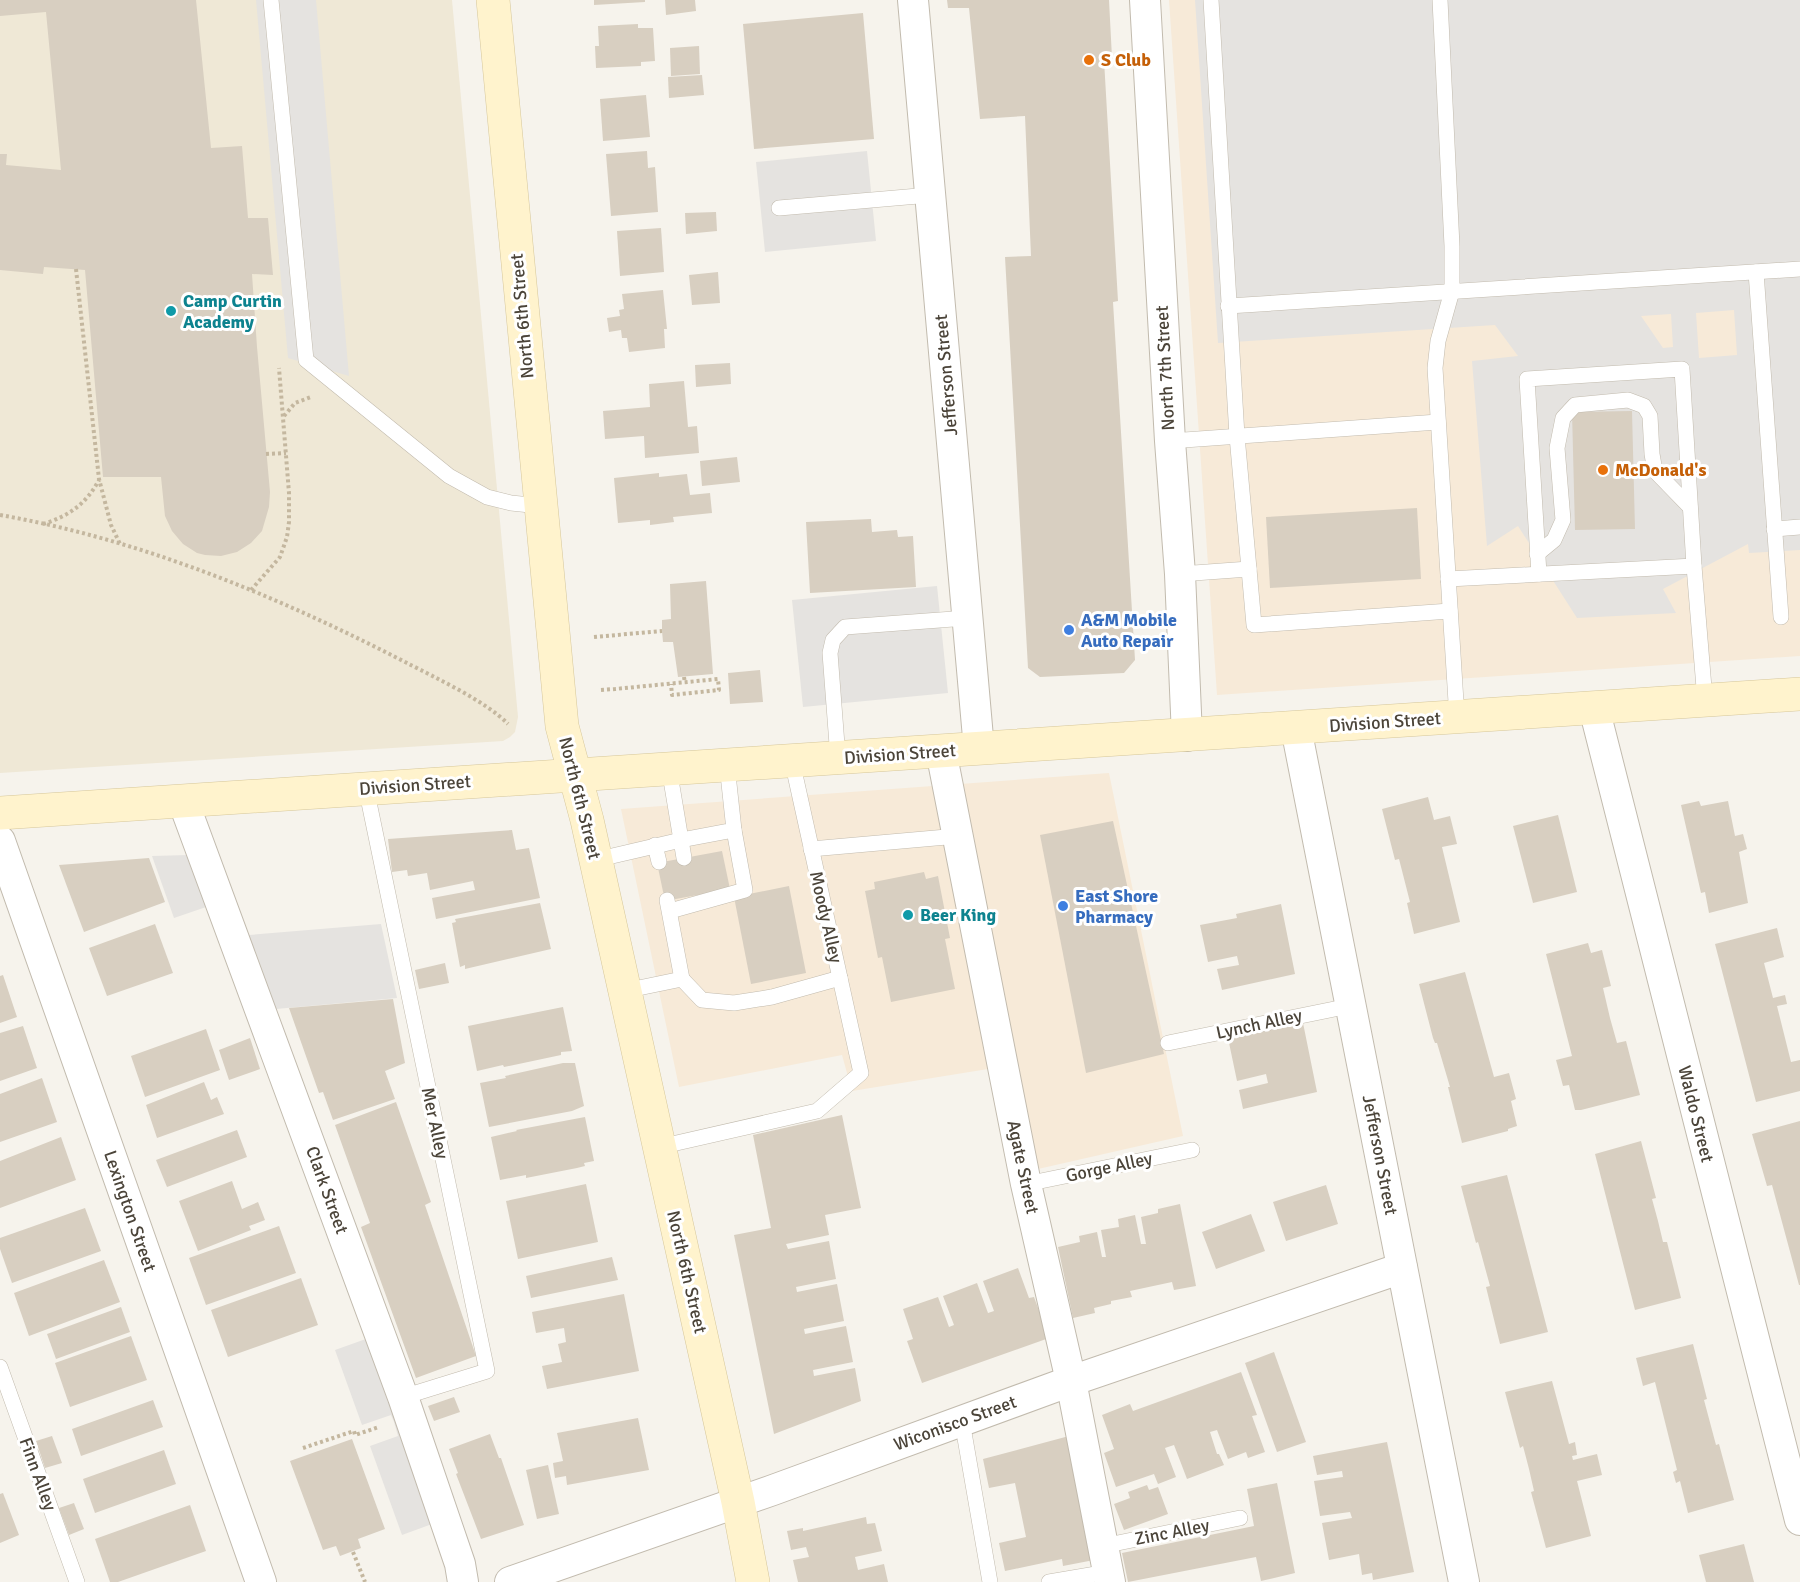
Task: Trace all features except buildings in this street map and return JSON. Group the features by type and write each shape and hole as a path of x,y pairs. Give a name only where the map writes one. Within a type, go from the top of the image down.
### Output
{"main road":[{"name":"North 6th Street","path":"493,0 562,726 587,820 738,1502 753,1582"},
{"name":"Division Street","path":"0,813 1800,694"}],"street":[{"name":"Jefferson Street","path":"913,0 979,749"},
{"name":"North 7th Street","path":"1144,0 1188,736"},
{"name":"Waldo Street","path":"1594,708 1800,1520"},
{"name":"Jefferson Street","path":"1296,728 1464,1582"},
{"name":"Agate Street","path":"941,751 1026,1184 1071,1381 1107,1567"},
{"name":"Clark Street","path":"183,801 403,1397 460,1564 463,1582"},
{"name":"Lexington Street","path":"0,841 261,1582"},
{"name":"Wiconisco Street","path":"510,1582 1071,1381 1402,1268"}],"lane":[{"path":"271,0 306,360 449,476 487,497 540,506"},
{"path":"1210,0 1237,436 1254,625 1450,611"},
{"path":"1440,0 1452,291 1438,342 1435,368 1457,718"},
{"path":"779,208 930,195"},
{"path":"1228,306 1800,269"},
{"path":"1756,272 1781,617"},
{"path":"1539,574 1527,379 1682,369 1705,700"},
{"path":"1537,554 1554,540 1563,520 1557,448 1563,418 1575,405 1628,400 1644,406 1650,416 1652,454 1656,471 1690,507"},
{"path":"1170,441 1438,422"},
{"path":"1774,528 1800,527"},
{"path":"1448,579 1694,566"},
{"path":"1180,574 1249,569"},
{"path":"838,758 830,653 833,640 845,627 967,618"},
{"name":"Moody Alley","path":"659,1148 817,1111 861,1073 792,761"},
{"path":"727,765 734,830 745,890 668,906 682,979 702,1000 734,1003 772,997 840,978"},
{"path":"669,768 684,858"},
{"name":"Mer Alley","path":"366,788 487,1371 403,1397"},
{"path":"595,860 655,845 734,830"},
{"path":"811,849 958,836"},
{"path":"655,845 659,862"},
{"path":"624,990 682,979"},
{"name":"Lynch Alley","path":"1168,1043 1349,1006"},
{"name":"Gorge Alley","path":"1026,1184 1192,1150"},
{"name":"Finn Alley","path":"0,1367 77,1582"},
{"path":"962,1421 990,1582"},
{"name":"Zinc Alley","path":"1049,1582 1107,1567 1240,1518"}],"path":[{"path":"76,269 99,479 111,525 120,544"},
{"path":"251,590 274,566 287,537 290,507 279,368"},
{"path":"284,417 295,403 314,396"},
{"path":"266,454 286,453"},
{"path":"42,524 67,515 77,508 93,491 99,479"},
{"path":"0,515 120,544 251,590 335,626 421,670 497,713 508,724"},
{"path":"594,637 662,632"},
{"path":"684,677 684,683"},
{"path":"601,690 718,679 719,690 672,695 671,684"},
{"path":"303,1448 354,1431 356,1435 384,1425"},
{"path":"353,1552 365,1582"}],"shaded area":[{"path":"0,0 452,0 518,717 515,732 510,737 503,741 0,773"},
{"path":"256,0 316,0 349,376 288,358"},
{"path":"1169,0 1800,0 1800,656 1217,695"},
{"path":"1195,0 1800,0 1800,550 1749,553 1748,544 1663,589 1676,613 1577,618 1518,526 1487,546 1472,361 1518,356 1495,325 1218,343","holes":["1734,310 1737,355 1699,358 1696,313","1671,314 1673,347 1663,348 1641,316"]},
{"path":"867,151 876,241 765,252 756,162"},
{"path":"937,586 948,693 803,707 792,600"},
{"path":"1109,773 1183,1136 1012,1175 988,1069 852,1091 842,1055 679,1087 621,809"},
{"path":"188,855 209,906 174,918 152,856"},
{"path":"381,924 397,998 276,1009 249,935"},
{"path":"377,1335 443,1520 402,1535 370,1446 398,1436 394,1422 391,1415 362,1425 335,1350"}],"place":[{"name":"S Club","path":"1089,60"},
{"name":"Camp Curtin Academy","path":"171,311"},
{"name":"McDonald's","path":"1603,470"},
{"name":"A&M Mobile Auto Repair","path":"1069,630"},
{"name":"East Shore Pharmacy","path":"1063,906"},
{"name":"Beer King","path":"908,915"}]}
